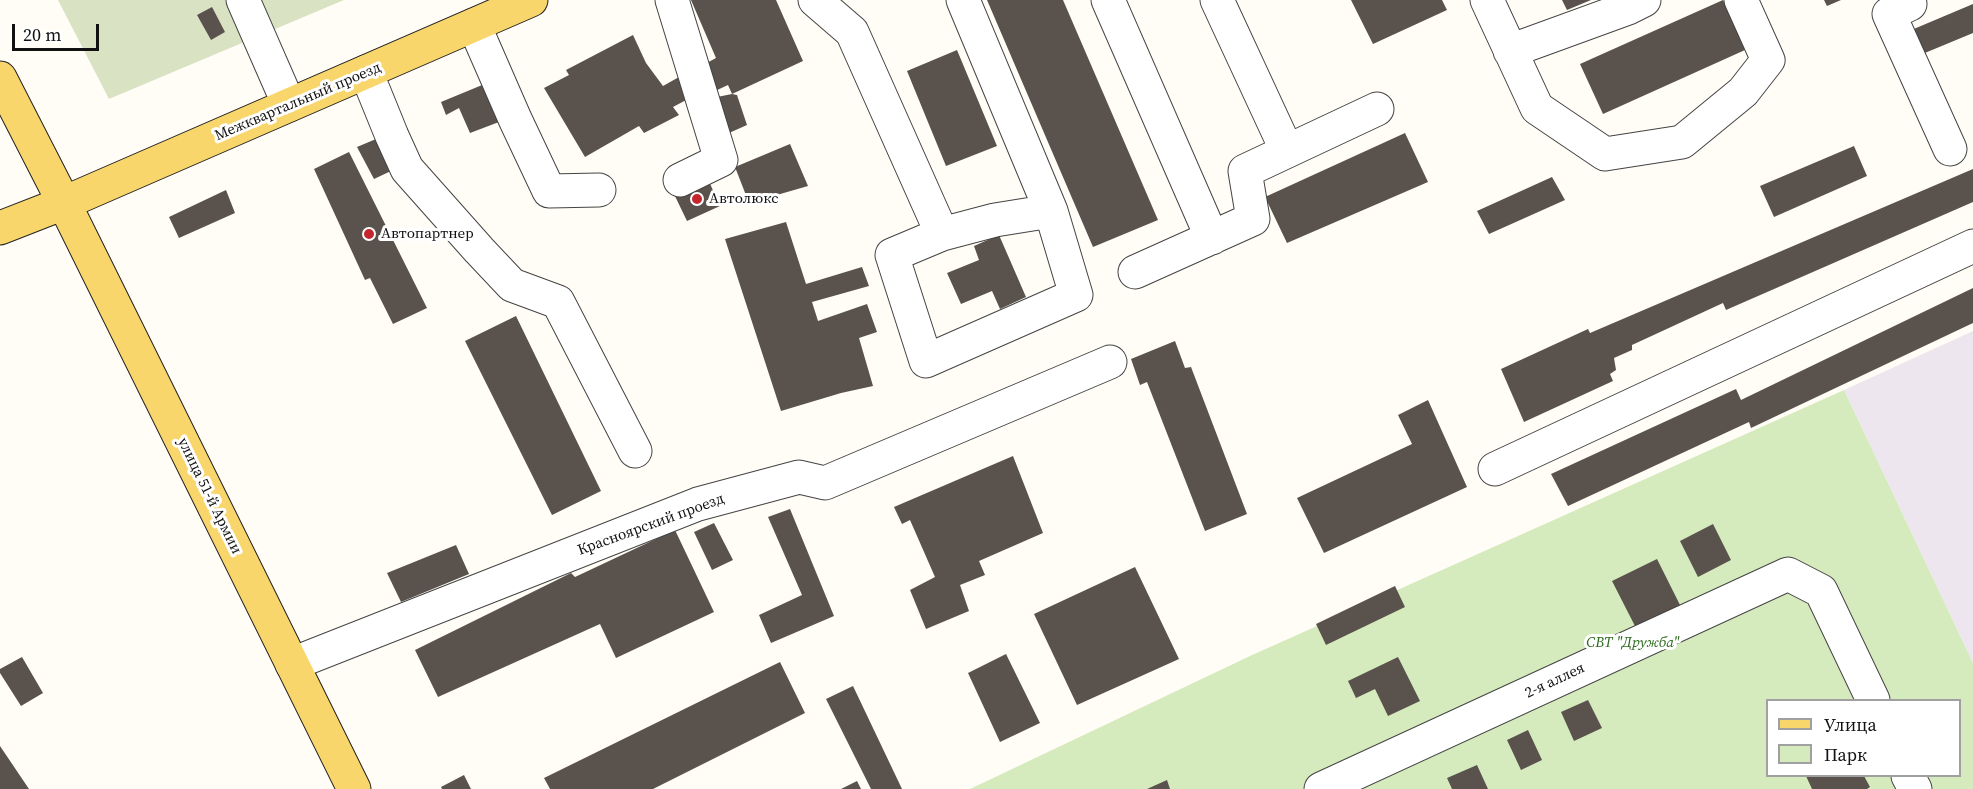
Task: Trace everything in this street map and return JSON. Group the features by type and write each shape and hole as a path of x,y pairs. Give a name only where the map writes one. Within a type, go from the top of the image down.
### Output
{"main road":[{"name":"Межквартальный проезд","path":"0,228 64,203 531,0"},
{"name":"улица 51-й Армии","path":"0,78 354,789"}],"street":[{"path":"243,0 289,105"},
{"path":"672,0 721,160 680,180"},
{"path":"815,0 852,32 942,234"},
{"path":"963,0 1051,211 1076,295 926,361 892,255 942,234 995,220 1051,211"},
{"path":"1108,0 1212,238"},
{"path":"1217,0 1287,151"},
{"path":"1487,0 1537,108 1605,154 1682,142 1743,92 1768,60 1740,0"},
{"path":"1510,51 1644,0"},
{"path":"1908,0 1910,4 1889,14 1950,149"},
{"path":"474,25 549,191 599,190"},
{"path":"366,72 407,169 512,285 558,302 635,451"},
{"path":"1136,272 1253,219 1245,171 1377,108"},
{"path":"1495,469 1973,246"},
{"name":"Красноярский проезд","path":"292,664 698,504 799,477 825,483 1110,362"},
{"name":"2-я аллея","path":"1320,789 1788,574 1821,591 1873,699"}],"shaded area":[{"path":"1973,331 1973,663 1844,390"}],"green space":[{"path":"58,0 344,0 109,99"},
{"name":"СВТ \"Дружба\"","path":"1844,390 1973,663 1973,789 970,789 1250,656"}],"building":[{"path":"691,0 776,0 803,61 732,94 728,85 715,91 703,65 716,58"},
{"path":"987,0 1063,0 1158,220 1093,247"},
{"path":"1351,0 1442,0 1447,10 1373,44"},
{"path":"1562,0 1591,0 1567,10"},
{"path":"1723,0 1745,50 1603,114 1580,64"},
{"path":"1824,0 1841,0 1827,6"},
{"path":"1973,4 1973,33 1920,55 1909,31"},
{"path":"212,7 225,32 211,40 197,15"},
{"path":"633,35 646,63 663,86 679,77 688,99 673,107 679,115 644,133 639,126 585,157 544,88 569,75 566,70"},
{"path":"957,50 997,146 946,166 907,71"},
{"path":"487,83 499,122 470,133 459,108 446,115 441,102"},
{"path":"737,95 747,125 729,133 717,97"},
{"path":"1405,133 1428,182 1287,243 1265,197"},
{"path":"376,139 391,171 374,179 357,147"},
{"path":"790,144 808,186 749,203 735,167"},
{"path":"1854,146 1867,176 1774,217 1760,186"},
{"path":"349,152 427,308 393,324 370,278 365,280 314,169"},
{"path":"1973,169 1973,202 1726,310 1723,303 1632,345 1632,350 1614,358 1616,370 1610,374 1613,381 1524,422 1501,369 1588,329 1590,333"},
{"name":"Автолюкс","path":"707,177 720,206 687,221 673,192"},
{"path":"1552,177 1565,200 1489,234 1477,211"},
{"path":"226,190 235,213 179,238 169,217"},
{"path":"786,222 806,284 862,267 869,286 812,302 818,321 867,304 877,332 859,338 873,386 781,411 725,239"},
{"path":"999,235 1026,297 1000,309 992,291 961,304 947,273 979,260 974,246"},
{"path":"1973,288 1973,323 1751,428 1749,422 1568,506 1551,474 1736,389 1741,400"},
{"path":"516,316 601,491 552,515 465,341"},
{"path":"1175,341 1185,368 1191,367 1247,514 1205,531 1147,382 1140,385 1131,359"},
{"path":"1428,400 1467,487 1324,553 1297,498 1412,444 1398,415"},
{"path":"1013,456 1043,533 979,561 985,575 960,585 969,611 926,629 910,590 935,577 910,520 902,524 894,507"},
{"path":"790,509 834,616 771,643 759,615 802,595 768,517"},
{"path":"714,523 733,560 712,570 694,532"},
{"path":"1713,524 1731,560 1698,577 1680,541"},
{"path":"675,530 714,612 616,658 600,624 438,697 415,650 571,573 575,577"},
{"path":"456,545 469,574 401,602 387,573"},
{"path":"1657,559 1680,605 1636,628 1612,581"},
{"path":"1135,567 1179,659 1077,705 1034,614"},
{"path":"1395,586 1405,607 1326,645 1316,624"},
{"path":"1006,654 1040,723 1000,742 968,673"},
{"path":"22,657 43,693 21,706 0,673 0,669"},
{"path":"1398,657 1420,701 1388,716 1375,689 1356,698 1348,681"},
{"path":"780,662 805,713 653,789 550,789 544,778"},
{"path":"853,686 902,789 871,789 826,699"},
{"path":"1588,700 1602,728 1574,741 1561,712"},
{"path":"1528,730 1542,760 1521,770 1507,740"},
{"path":"0,746 29,789 0,789"},
{"path":"1477,765 1488,789 1452,789 1447,778"},
{"path":"464,775 471,789 442,789 441,787"},
{"path":"1806,777 1865,777 1870,787 1867,789 1812,789"},
{"path":"1167,780 1170,789 1147,789"},
{"path":"857,781 861,789 841,789"}],"place":[{"name":"Автолюкс","path":"697,199"},
{"name":"Автопартнер","path":"369,234"}]}
